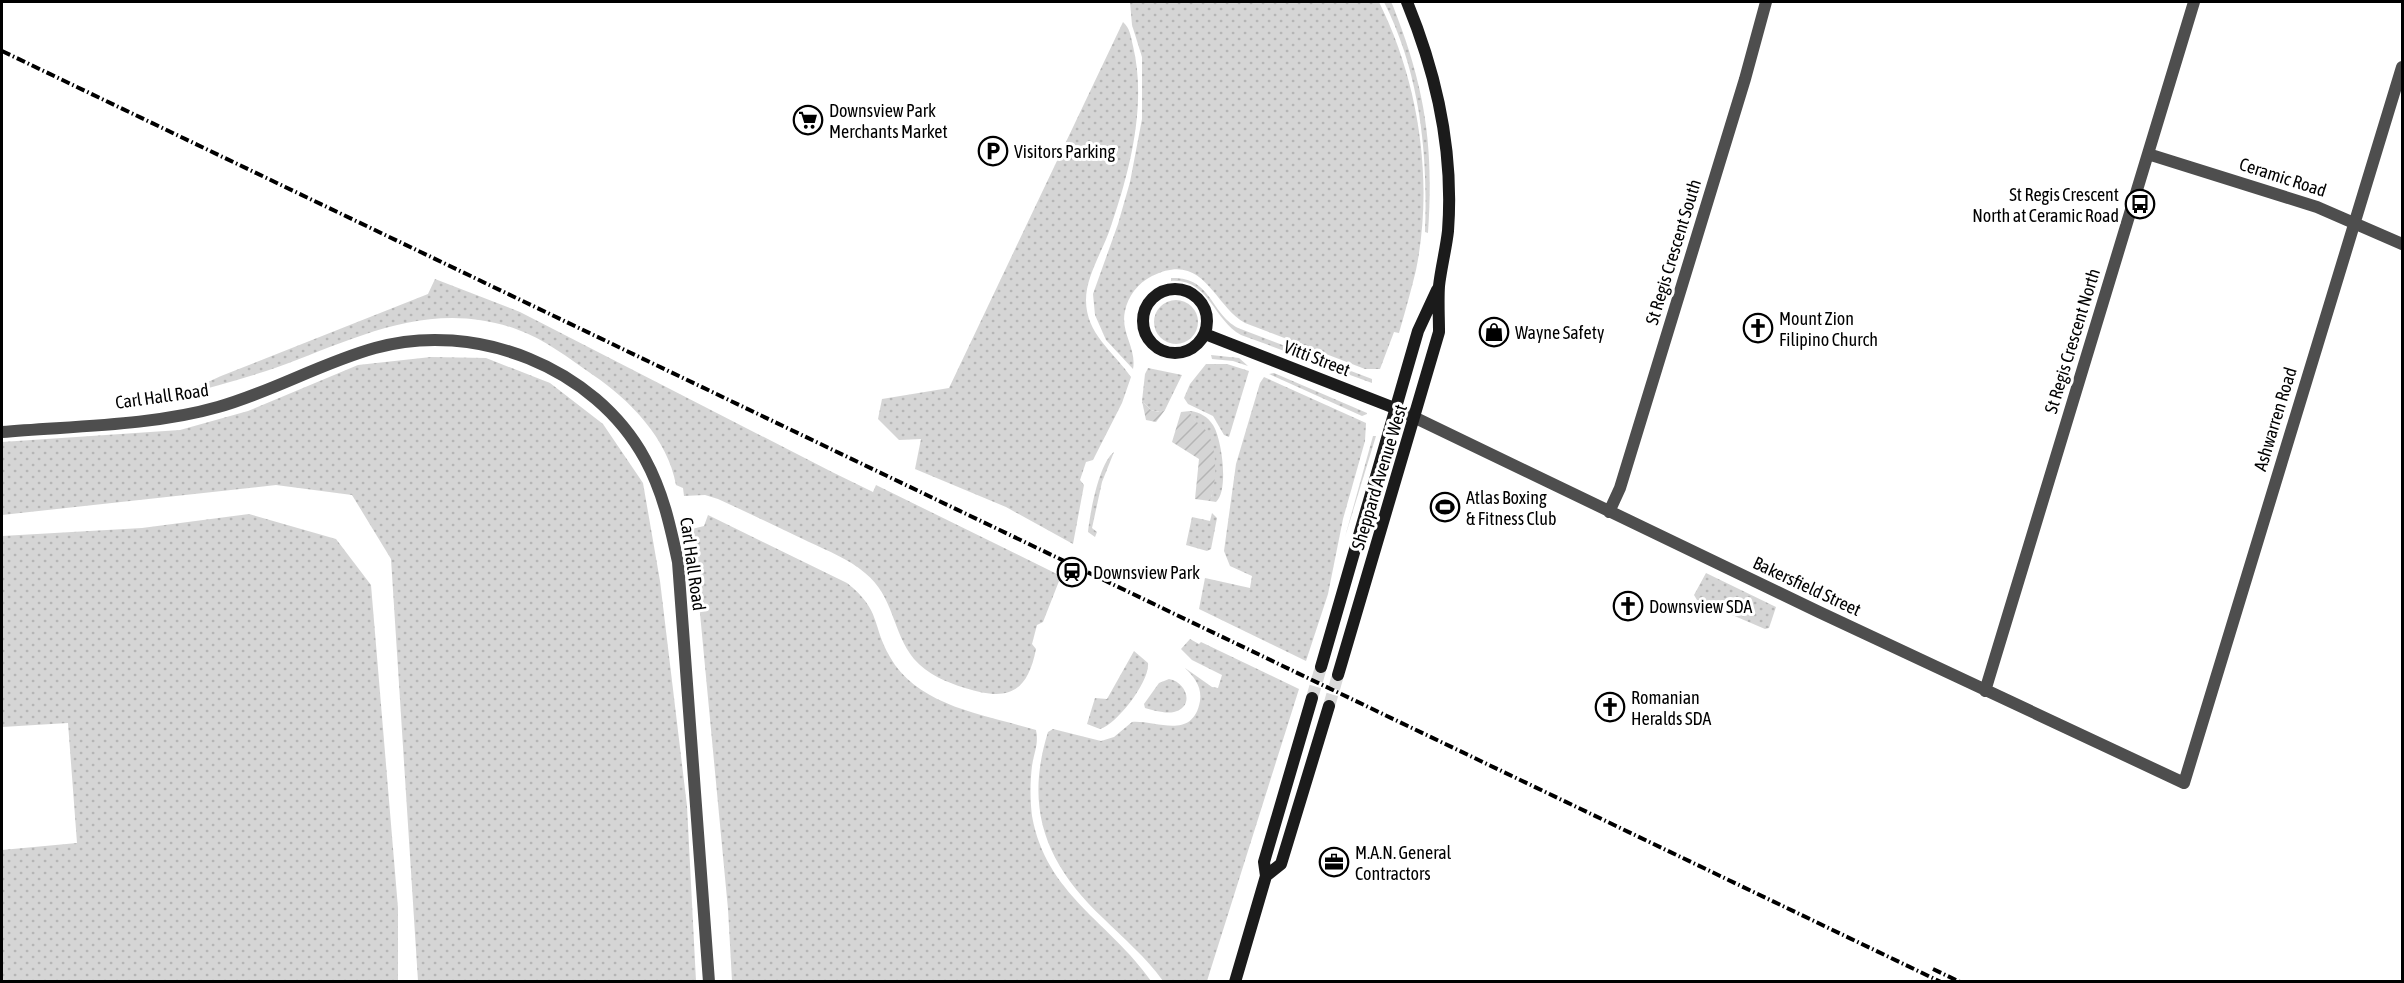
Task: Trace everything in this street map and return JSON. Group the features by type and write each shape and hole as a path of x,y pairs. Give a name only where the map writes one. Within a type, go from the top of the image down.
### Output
{"main road":[{"name":"Sheppard Avenue West","path":"1338,675 1416,417 1439,332 1439,286 1448,232 1448,159 1439,99 1425,47 1407,2"},
{"name":"Sheppard Avenue West","path":"1321,667 1418,331 1439,286"},
{"path":"1183,290 1193,295 1206,312 1205,334 1190,350 1168,353 1149,340 1143,319 1146,308 1161,292 1183,290"},
{"name":"Vitti Street","path":"1205,334 1397,409"},
{"path":"1235,981 1266,876 1264,862 1312,698"},
{"path":"1266,876 1281,864 1329,706"}],"street":[{"name":"St Regis Crescent South","path":"1609,512 1623,477 1745,79 1766,2"},
{"name":"St Regis Crescent North","path":"1985,691 2194,2"},
{"name":"Ashwarren Road","path":"2184,783 2354,221 2403,67"},
{"name":"Ceramic Road","path":"2148,153 2354,221 2403,244"},
{"name":"Carl Hall Road","path":"2,432 190,414 249,397 374,348 415,341 460,341 508,350 554,370 577,385 598,402 635,443 659,487 669,520 678,562 709,981"},
{"name":"Vitti Street","path":"1397,409 1416,417"},
{"name":"Bakersfield Street","path":"1416,417 1609,512 2184,783"}],"shaded area":[{"path":"1130,2 1379,2 1404,65 1413,99 1423,168 1421,236 1416,270 1399,333 1394,332 1380,369 1365,369 1245,323 1234,315 1206,283 1196,275 1184,270 1170,270 1152,276 1138,286 1131,295 1124,319 1133,354 1133,369 1106,340 1095,315 1093,294 1130,182 1142,119 1142,57 1132,25"},
{"path":"1384,2 1391,2 1393,6 1420,90 1430,172 1428,233 1425,232 1423,143 1414,85 1396,29"},
{"path":"1123,22 1130,33 1137,68 1137,114 1134,137 1118,205 1092,272 1086,300 1090,323 1095,332 1131,377 1122,403 1093,460 1086,462 1080,480 1084,485 1073,544 1006,507 915,469 921,439 899,440 878,419 882,399 949,388"},
{"path":"1171,278 1195,283 1203,289 1228,321 1238,328 1372,379 1372,383 1241,335 1224,320 1210,301 1194,286 1171,281"},
{"path":"435,279 520,312 832,472 873,492 876,485 1061,576 1043,622 1037,625 1032,644 1036,649 1027,676 1012,691 992,694 958,686 931,673 914,659 901,637 882,592 865,573 838,556 718,499 705,495 684,496 683,488 676,485 672,468 656,437 620,396 547,343 516,329 484,321 453,318 423,320 363,335 263,372 175,397 221,376 428,294"},
{"path":"1176,300 1192,306 1198,322 1192,338 1176,344 1160,338 1154,322 1160,306"},
{"path":"1211,355 1239,358 1248,366 1233,361 1212,359"},
{"path":"431,357 486,358 550,383 603,424 643,483 660,581 687,806 696,981 418,981 391,559 352,495 276,485 2,515 2,442 180,430 248,411 358,365"},
{"path":"1206,364 1227,364 1249,371 1229,437 1224,435 1213,416 1188,404 1184,398 1190,384"},
{"path":"1148,368 1182,375 1165,410 1160,412 1151,410 1142,401 1145,374"},
{"path":"1274,373 1367,414 1362,416 1269,374"},
{"path":"1264,377 1366,423 1365,441 1343,519 1328,594 1306,661 1199,609 1205,578 1250,588 1252,576 1230,566 1224,551 1236,464 1260,383"},
{"path":"1142,401 1151,410 1159,412 1165,410 1156,422 1146,420"},
{"path":"1190,411 1209,420 1219,441 1223,476 1220,496 1216,502 1210,501 1213,468 1208,444 1198,424 1191,417"},
{"path":"1190,411 1192,417 1205,429 1211,439 1215,457 1214,485 1210,501 1195,499 1199,459 1172,442 1181,412"},
{"path":"1373,436 1376,436 1345,537"},
{"path":"1114,452 1102,482 1092,528 1097,532 1095,537 1088,532 1093,501 1104,466"},
{"path":"1212,513 1217,518 1211,549 1207,551 1186,545 1192,517 1210,521"},
{"path":"249,514 336,539 371,585 398,908 398,981 2,981 2,850 77,843 68,723 2,727 2,536 142,528"},
{"path":"708,515 847,583 871,610 890,657 902,674 918,687 955,707 1036,730 1037,744 1032,766 1031,797 1032,816 1039,843 1051,867 1065,887 1135,960 1151,981 732,981 728,909 692,529 704,526"},
{"path":"1706,573 1776,607 1769,628 1765,629 1697,600 1694,595"},
{"path":"1190,639 1199,644 1201,642 1299,689 1207,981 1163,981 1142,956 1083,898 1067,877 1054,856 1045,834 1038,786 1048,732 1053,729 1101,741 1114,737 1132,722 1172,726 1190,721 1200,701 1200,691 1192,675 1185,668 1212,687 1218,688 1222,675 1192,660 1181,649"},
{"path":"1134,651 1148,663 1144,680 1131,701 1115,719 1100,729 1087,724 1095,698 1107,699"},
{"path":"1169,679 1184,689 1185,705 1174,712 1159,712 1145,708 1144,704 1159,683"}],"tunnel":[{"path":"1312,698 1321,667"},
{"path":"1329,706 1338,675"}],"railway":[{"path":"2,51 1941,982"},
{"path":"1933,969 1960,982"}],"place":[{"name":"Downsview Park Merchants Market","path":"808,120"},
{"name":"Visitors Parking","path":"993,151"},
{"name":"St Regis Crescent North at Ceramic Road","path":"2140,204"},
{"name":"Mount Zion Filipino Church","path":"1758,328"},
{"name":"Wayne Safety","path":"1494,332"},
{"name":"Atlas Boxing & Fitness Club","path":"1445,507"},
{"name":"Downsview Park","path":"1072,572"},
{"name":"Downsview SDA","path":"1628,606"},
{"name":"Romanian Heralds SDA","path":"1610,707"},
{"name":"M.A.N. General Contractors","path":"1334,862"}]}
